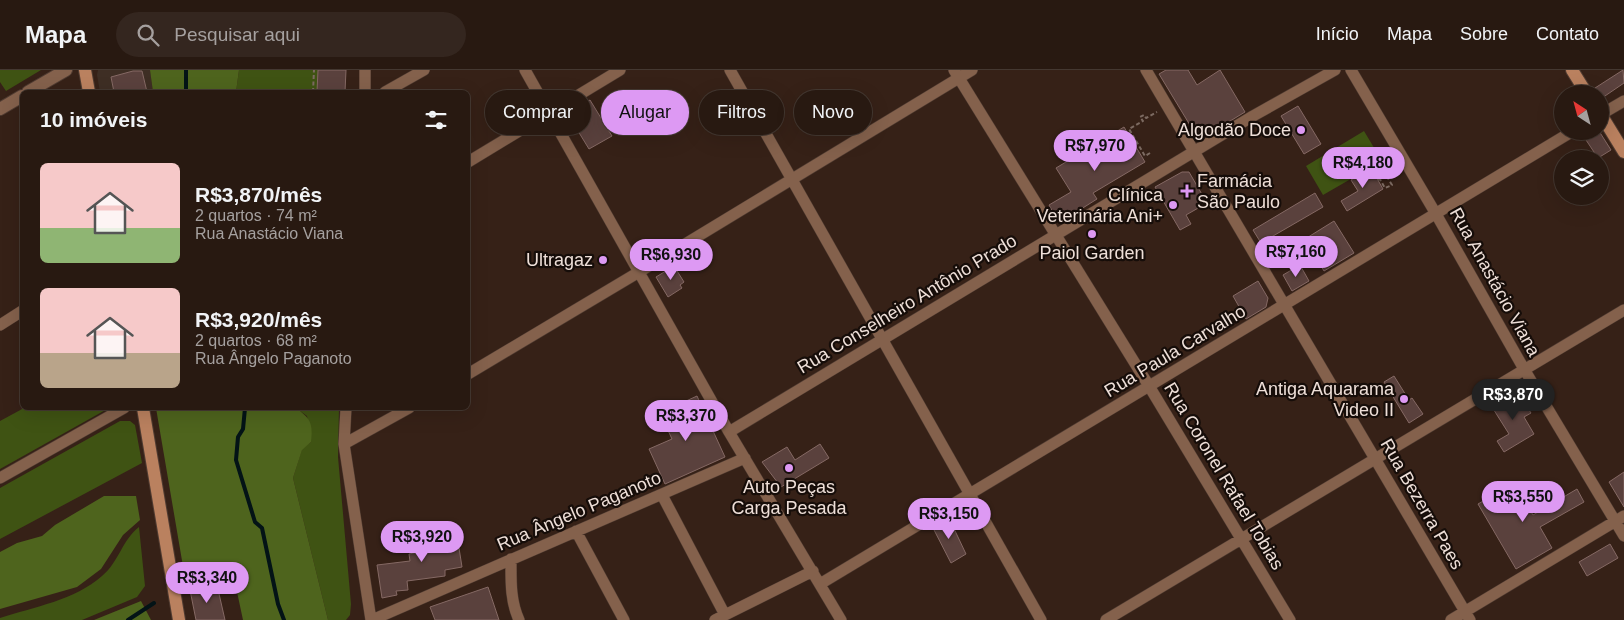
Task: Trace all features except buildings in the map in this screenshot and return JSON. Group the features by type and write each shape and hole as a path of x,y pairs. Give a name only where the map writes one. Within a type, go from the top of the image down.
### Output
{"main road":[{"path":"85,70 89,90"},
{"path":"1572,70 1581,85"},
{"path":"1609,128 1624,152"},
{"path":"143,410 177,618"}],"street":[{"path":"31,90 66,70"},
{"path":"365,70 365,90"},
{"path":"389,90 424,70"},
{"path":"525,70 536,90"},
{"path":"587,90 620,70"},
{"path":"730,70 884,338 1041,620"},
{"path":"470,373 792,179 956,74 972,70"},
{"name":"Rua Bezerra Paes","path":"1146,70 1468,616"},
{"name":"Rua Conselheiro Antônio Prado","path":"729,432 1195,151 1335,70"},
{"name":"Rua Anastácio Viana","path":"1351,70 1524,369 1620,519 1624,536"},
{"name":"Rua Coronel Rafael Tobias","path":"956,74 1149,386 1290,620"},
{"path":"0,109 20,97"},
{"path":"1609,109 1624,101"},
{"path":"470,161 513,135"},
{"path":"561,135 729,432 841,620"},
{"name":"Rua Paula Carvalho","path":"820,584 1558,140"},
{"path":"1106,620 1624,310"},
{"path":"0,325 20,312"},
{"path":"0,478 120,410"},
{"path":"346,410 344,444 371,620"},
{"path":"344,444 404,410"},
{"name":"Rua Ângelo Paganoto","path":"371,620 745,458"},
{"path":"662,495 720,617 813,571"},
{"path":"1450,620 1468,616 1620,519"},
{"path":"576,531 624,620"},
{"path":"511,559 510,588 519,620"}],"path":[{"path":"313,90 314,70"},
{"path":"1150,153 1145,156 1129,129 1142,121 1140,117 1144,115 1146,118 1161,110"},
{"path":"1379,179 1405,163"},
{"path":"1380,165 1392,185 1386,188 1379,179 1374,169 1380,165"}],"shaded area":[{"path":"98,70 150,70 153,90 100,90"}],"green space":[{"path":"0,70 41,70 6,91 0,82"},
{"path":"150,70 239,70 236,90 153,90"},
{"path":"239,70 318,70 317,90 236,90"},
{"path":"1364,131 1382,161 1323,195 1306,166"},
{"path":"20,410 105,410 0,469 0,421"},
{"path":"156,410 299,410 308,419 312,430 311,442 302,450 293,478 328,620 243,620 233,573 186,584"},
{"path":"299,410 339,410 338,457 351,604 350,615 346,620 328,620 293,478 302,449 311,442 307,416"},
{"path":"120,421 130,421 135,425 142,463 0,539 0,488"},
{"path":"104,496 136,496 140,520 123,535 101,569 77,587 0,609 0,552 17,543 42,536 55,525"},
{"path":"139,527 145,586 137,597 82,620 0,620 0,618 67,597 91,584 108,570 128,538"},
{"path":"141,601 151,620 94,620"}],"waterway":[{"path":"186,70 186,90"},
{"path":"245,410 243,429 238,437 236,460 255,522 262,528 278,604 284,620"},
{"path":"128,620 154,603"}],"place":[{"name":"Algodão Doce","path":"1301,130"},
{"name":"Farmácia São Paulo","path":"1187,191"},
{"name":"Clínica Veterinária Ani+","path":"1173,205"},
{"name":"Paiol Garden","path":"1092,234"},
{"name":"Ultragaz","path":"603,260"},
{"name":"Antiga Aquarama Video II","path":"1404,399"},
{"name":"Auto Peças Carga Pesada","path":"789,468"}]}
